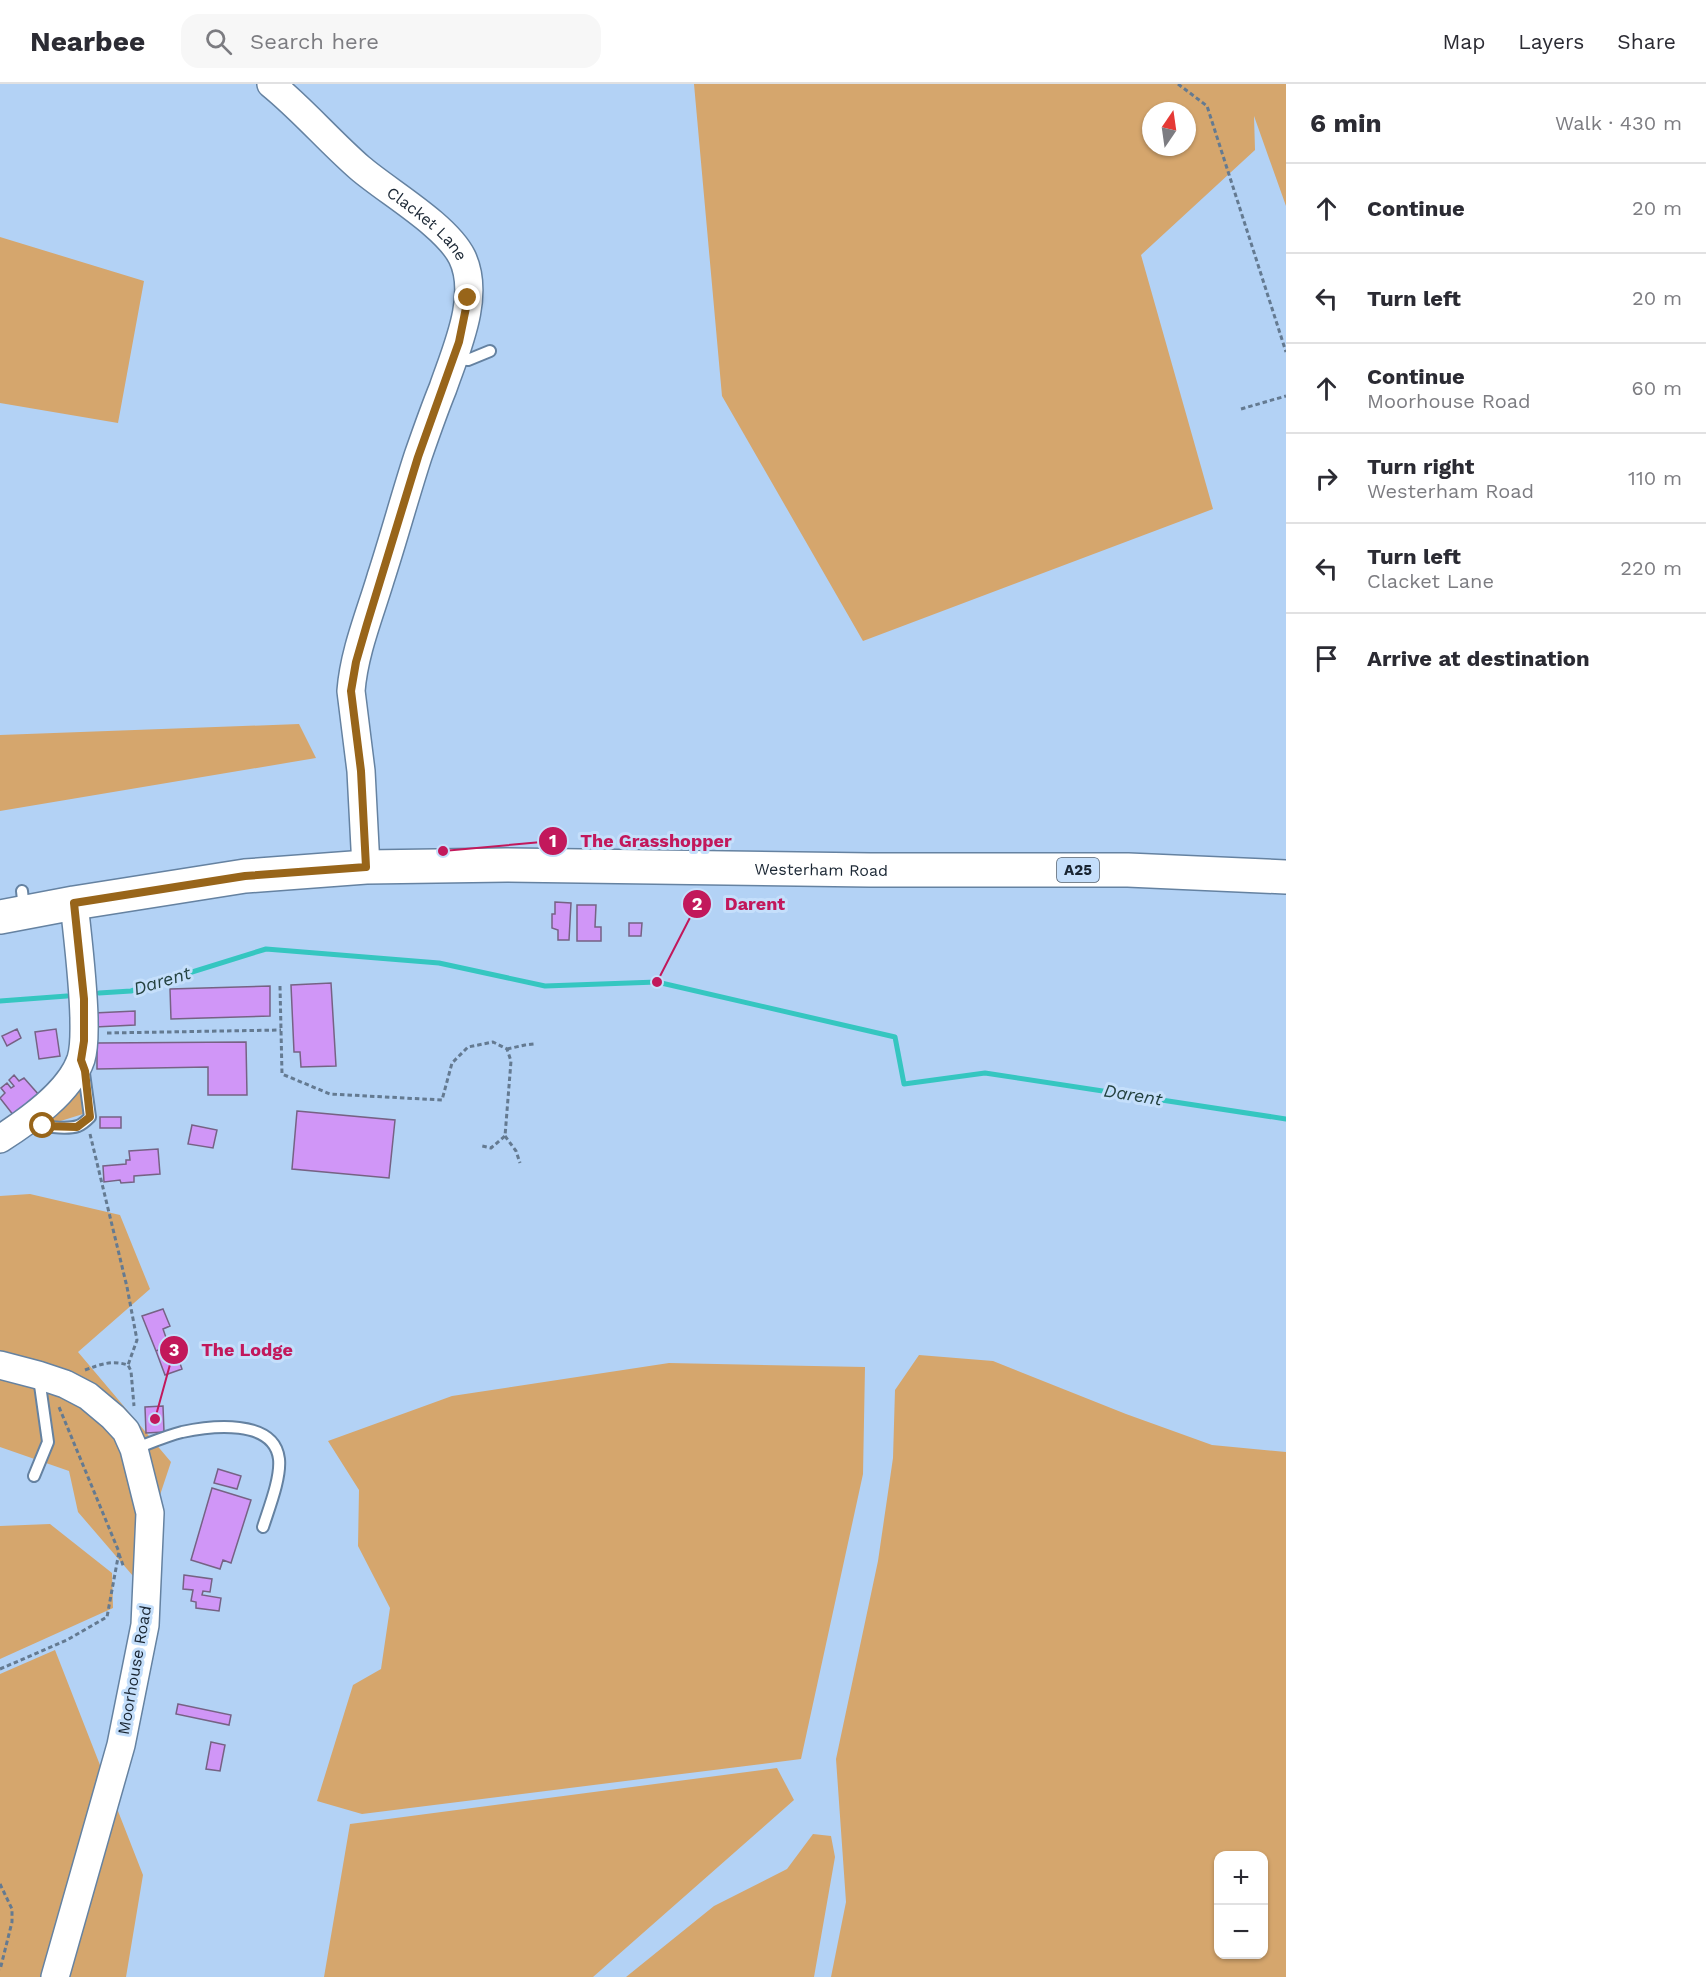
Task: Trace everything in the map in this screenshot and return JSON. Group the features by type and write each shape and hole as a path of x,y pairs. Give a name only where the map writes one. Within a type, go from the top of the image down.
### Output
{"main road":[{"name":"Westerham Road","path":"16,906 74,903 245,876 366,867 507,865 870,870 1128,870 1286,877"}],"street":[{"name":"Clacket Lane","path":"271,84 359,167 437,228 456,248 463,259 466,271 468,298 462,333 418,457 352,680 351,691 361,771 366,867"},
{"path":"0,1139 25,1122 51,1099 68,1081 81,1060 84,1041 84,999 74,903"},
{"name":"Moorhouse Road","path":"0,1365 65,1384 88,1396 113,1418 126,1431 134,1449 150,1513 145,1624 121,1745 55,1977"}],"lane":[{"path":"454,359 468,360 490,351"},
{"path":"25,1122 43,1126 77,1127 90,1117 85,1071 81,1060"},
{"path":"34,1476 48,1442 42,1376"},
{"path":"134,1449 181,1432 221,1427 248,1429 260,1433 269,1440 279,1459 279,1472 263,1527"}],"path":[{"path":"1178,84 1207,106 1286,352"},
{"path":"1241,409 1286,396"},
{"path":"280,986 282,1074 330,1094 442,1100 452,1063 468,1047 493,1042 507,1049 534,1044"},
{"path":"107,1033 281,1030"},
{"path":"507,1049 511,1060 505,1136 516,1151 520,1163"},
{"path":"85,1122 90,1133 111,1215 137,1340 128,1365"},
{"path":"482,1146 491,1148 505,1136"},
{"path":"0,1670 67,1640 107,1617 118,1552 42,1376"},
{"path":"0,1884 12,1909 12,1922 0,1970"}],"shaded area":[{"path":"694,84 1286,84 1286,206 1254,116 1255,150 1141,255 1213,509 863,641 722,396"},
{"path":"0,237 144,281 118,423 0,403"},
{"path":"299,724 316,758 0,811 0,735"},
{"path":"80,1076 83,1114 51,1124 44,1120"},
{"path":"30,1194 120,1215 150,1289 78,1352 171,1462 133,1576 78,1512 69,1471 0,1447 0,1196"},
{"path":"919,1355 993,1361 1126,1414 1212,1445 1286,1452 1286,1977 831,1977 846,1902 836,1759 878,1561 893,1458 895,1390"},
{"path":"669,1363 865,1367 863,1474 801,1759 362,1814 317,1801 353,1685 381,1669 390,1608 358,1546 359,1490 328,1441 452,1396"},
{"path":"50,1524 112,1573 113,1608 0,1659 0,1526"},
{"path":"55,1650 143,1875 126,1977 0,1977 0,1674"},
{"path":"777,1768 794,1800 593,1977 324,1977 350,1824"},
{"path":"813,1834 831,1836 835,1857 814,1977 626,1977 714,1906 787,1869"}],"building":[{"path":"555,902 571,903 569,940 558,940 558,930 552,928"},
{"path":"577,905 596,905 595,927 601,927 601,941 577,941"},
{"path":"629,923 642,923 641,936 629,936"},
{"path":"331,983 336,1066 301,1067 300,1052 294,1052 291,985"},
{"path":"270,986 270,1016 171,1019 170,989"},
{"path":"135,1011 135,1025 95,1027 94,1013"},
{"path":"17,1029 21,1038 7,1046 2,1036"},
{"path":"56,1029 60,1056 39,1059 35,1032"},
{"path":"246,1042 247,1095 208,1095 208,1067 97,1069 97,1043"},
{"path":"14,1075 19,1081 24,1078 39,1095 14,1116 0,1098 5,1093 1,1088 7,1083 11,1088 14,1086 9,1080"},
{"path":"297,1111 395,1120 389,1178 292,1169"},
{"path":"100,1117 121,1117 121,1128 100,1128"},
{"path":"192,1125 217,1130 213,1148 188,1144"},
{"path":"158,1149 160,1174 134,1176 134,1182 121,1183 120,1180 104,1182 103,1166 126,1164 126,1160 130,1160 129,1151"},
{"path":"163,1309 170,1326 163,1329 169,1346 156,1351 142,1316"},
{"path":"173,1344 182,1369 165,1375 156,1351"},
{"path":"163,1406 164,1432 146,1433 145,1407"},
{"path":"218,1469 241,1476 237,1489 214,1483"},
{"path":"212,1488 251,1500 231,1563 223,1560 220,1569 191,1560"},
{"path":"184,1575 212,1579 210,1592 203,1591 202,1595 221,1598 219,1611 196,1608 196,1602 191,1601 193,1590 183,1589"},
{"path":"178,1704 231,1715 229,1725 176,1714"},
{"path":"211,1742 225,1745 220,1771 206,1769"}],"waterway":[{"name":"Darent","path":"99,993 131,991 266,949 439,963 545,986 657,982 895,1037 904,1084 985,1073 1286,1119"},
{"name":"Darent","path":"0,1001 67,996"}],"place":[{"name":"The Grasshopper","path":"443,851"},
{"name":"Darent","path":"657,982"},
{"name":"The Lodge","path":"155,1419"}],"route":[{"path":"43,1126 77,1127 90,1117 85,1071 81,1060 84,1041 84,999 74,903 245,876 328,868 366,867 360,754 351,691 352,680 418,457 454,359 468,298"}]}
